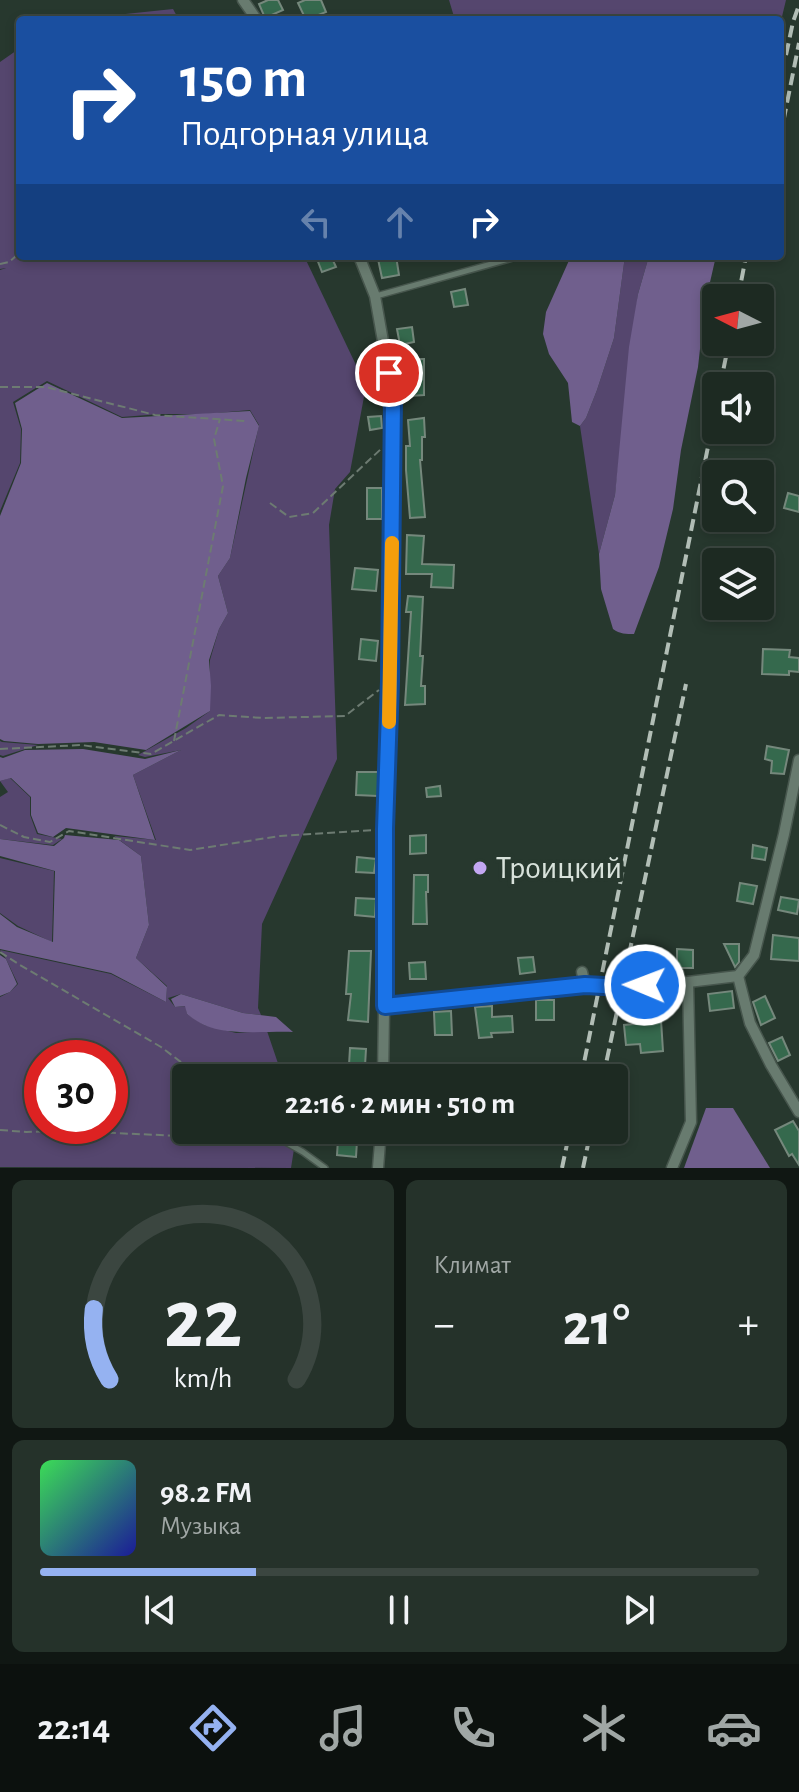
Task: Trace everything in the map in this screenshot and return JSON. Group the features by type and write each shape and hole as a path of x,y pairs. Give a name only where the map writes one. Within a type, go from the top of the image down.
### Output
{"street":[{"path":"361,260 375,296 393,398 383,1064"},
{"path":"385,1006 585,985 623,987 738,976 754,955 799,760"},
{"path":"582,972 585,985"},
{"path":"738,976 750,1023 799,1112"},
{"path":"672,1168 691,1122 688,982"},
{"path":"378,1168 380,1144"}],"lane":[{"path":"375,296 506,260"},
{"path":"289,1144 325,1168"}],"path":[{"path":"0,264 16,256"},
{"path":"0,387 46,387 155,415 245,421"},
{"path":"173,742 223,486 214,439 220,419"},
{"path":"270,503 289,517 313,513 393,438"},
{"path":"0,749 81,745 151,754 219,715 263,718 345,716 390,681"},
{"path":"0,825 24,837 50,842 69,831 190,850 280,836 385,829"},
{"path":"0,952 161,1047 183,1064"},
{"path":"0,1130 172,1135"}],"shaded area":[{"path":"449,0 786,0 782,16 454,16"},
{"path":"173,9 177,16 106,16"},
{"path":"16,51 16,260 306,260 366,386 350,472 335,489 329,525 337,759 262,924 258,1008 261,1015 243,1013 181,994 168,998 175,1007 186,1006 187,1014 204,1025 236,1033 267,1031 278,1064 172,1064 172,1144 295,1144 291,1168 0,1167 0,997 18,984 0,950 111,974 166,1002 167,986 136,958 149,925 141,856 114,836 156,840 133,775 181,750 145,757 138,755 210,711 210,660 219,629 228,613 218,576 230,558 259,425 250,410 122,417 47,381 13,402 21,429 20,463 0,511 0,270 6,268 0,269 0,62"},
{"path":"569,260 624,260 614,338 597,390 580,426 572,422 568,383 549,354 543,334 546,312"},
{"path":"624,260 648,260 638,294 615,495 599,554 580,426 597,390 614,338"},
{"path":"648,260 715,260 710,284 702,284 698,367 673,509 659,567 634,634 613,629 601,589 599,554 615,495 629,347 638,294"},
{"path":"47,383 122,418 250,411 259,426 230,558 218,576 228,613 209,660 210,711 146,750 94,742 38,744 0,739 0,516 21,463 22,429 15,403"},
{"path":"0,741 38,745 3,756 0,755"},
{"path":"83,749 145,759 181,750 133,775 155,840 66,828 53,837 38,833 31,815 31,797 11,778 0,781 0,757 25,750"},
{"path":"10,778 30,797 30,815 37,834 62,839 53,845 0,839 0,797 8,792 0,781"},
{"path":"65,835 119,840 141,856 149,925 136,958 167,987 166,1002 111,973 0,949 0,914 17,927 53,942 55,871 0,856 0,839 54,846"},
{"path":"0,858 54,871 52,942 18,926 0,913"},
{"path":"0,955 6,959 17,984 10,992 0,996"},
{"path":"181,994 243,1013 276,1017 293,1032 236,1032 204,1025 187,1014 185,1006 175,1007 171,999"},
{"path":"706,1108 733,1108 770,1168 684,1168"}],"building":[{"path":"278,0 283,10 264,16 259,4"},
{"path":"321,0 326,12 304,16 298,3"},
{"path":"317,260 333,260 336,267 322,272"},
{"path":"378,260 397,260 399,275 382,278"},
{"path":"465,289 468,305 454,307 451,292"},
{"path":"412,327 414,342 400,345 397,329"},
{"path":"404,359 424,359 424,395 410,396 410,375 405,375"},
{"path":"381,416 382,428 370,430 368,417"},
{"path":"424,418 425,437 422,437 420,460 425,517 410,518 406,470 406,446 410,446 408,420"},
{"path":"367,488 382,488 382,519 367,519"},
{"path":"788,493 799,496 799,512 784,508"},
{"path":"407,535 424,536 422,564 454,565 453,588 431,587 432,574 406,574"},
{"path":"355,568 378,570 376,591 352,589"},
{"path":"408,596 423,597 420,656 423,656 421,686 425,686 425,704 405,705 411,612 406,612"},
{"path":"361,639 378,641 376,661 359,659"},
{"path":"763,649 790,650 789,657 799,658 799,672 789,671 789,675 762,674"},
{"path":"767,746 789,750 784,774 771,773 772,761 765,759"},
{"path":"357,772 379,772 378,796 356,795"},
{"path":"440,786 441,796 427,797 426,788"},
{"path":"426,835 426,853 410,854 410,836"},
{"path":"753,845 767,848 765,860 752,858"},
{"path":"357,857 376,859 374,873 356,872"},
{"path":"414,875 428,875 427,924 413,924"},
{"path":"740,883 757,886 753,904 737,901"},
{"path":"781,897 799,900 797,914 778,910"},
{"path":"356,898 376,899 375,917 355,915"},
{"path":"773,935 799,938 799,961 771,959"},
{"path":"724,944 739,944 739,962 735,967"},
{"path":"677,949 693,950 693,968 677,968"},
{"path":"349,951 371,951 368,1022 348,1020 351,994 346,994"},
{"path":"533,957 535,972 520,974 518,958"},
{"path":"425,962 426,979 410,979 409,963"},
{"path":"732,991 734,1008 710,1011 708,994"},
{"path":"765,996 775,1018 761,1025 753,1002"},
{"path":"536,1000 554,1000 554,1020 536,1020"},
{"path":"662,1000 665,1019 661,1020 663,1051 641,1053 640,1044 626,1045 624,1025 644,1023 641,1003"},
{"path":"492,1006 492,1017 512,1016 513,1032 491,1033 492,1037 479,1038 475,1007"},
{"path":"451,1011 452,1035 435,1035 434,1012"},
{"path":"782,1037 790,1055 778,1061 769,1043"},
{"path":"350,1048 366,1049 365,1064 349,1064"},
{"path":"793,1121 799,1131 799,1165 792,1154 789,1156 775,1130"},
{"path":"338,1144 357,1144 356,1157 337,1155"}],"railway":[{"path":"786,55 799,5"},
{"path":"784,118 799,43"},
{"path":"741,284 745,260"},
{"path":"723,372 726,356"},
{"path":"584,1064 709,444"},
{"path":"606,1064 686,684"},
{"path":"562,1168 567,1144"},
{"path":"583,1168 588,1144"}],"slow traffic":[{"path":"389,722 392,543"}],"place":[{"name":"Троицкий","path":"480,868"}],"route":[{"path":"389,373 393,398 385,1006 585,985 645,985"}]}
